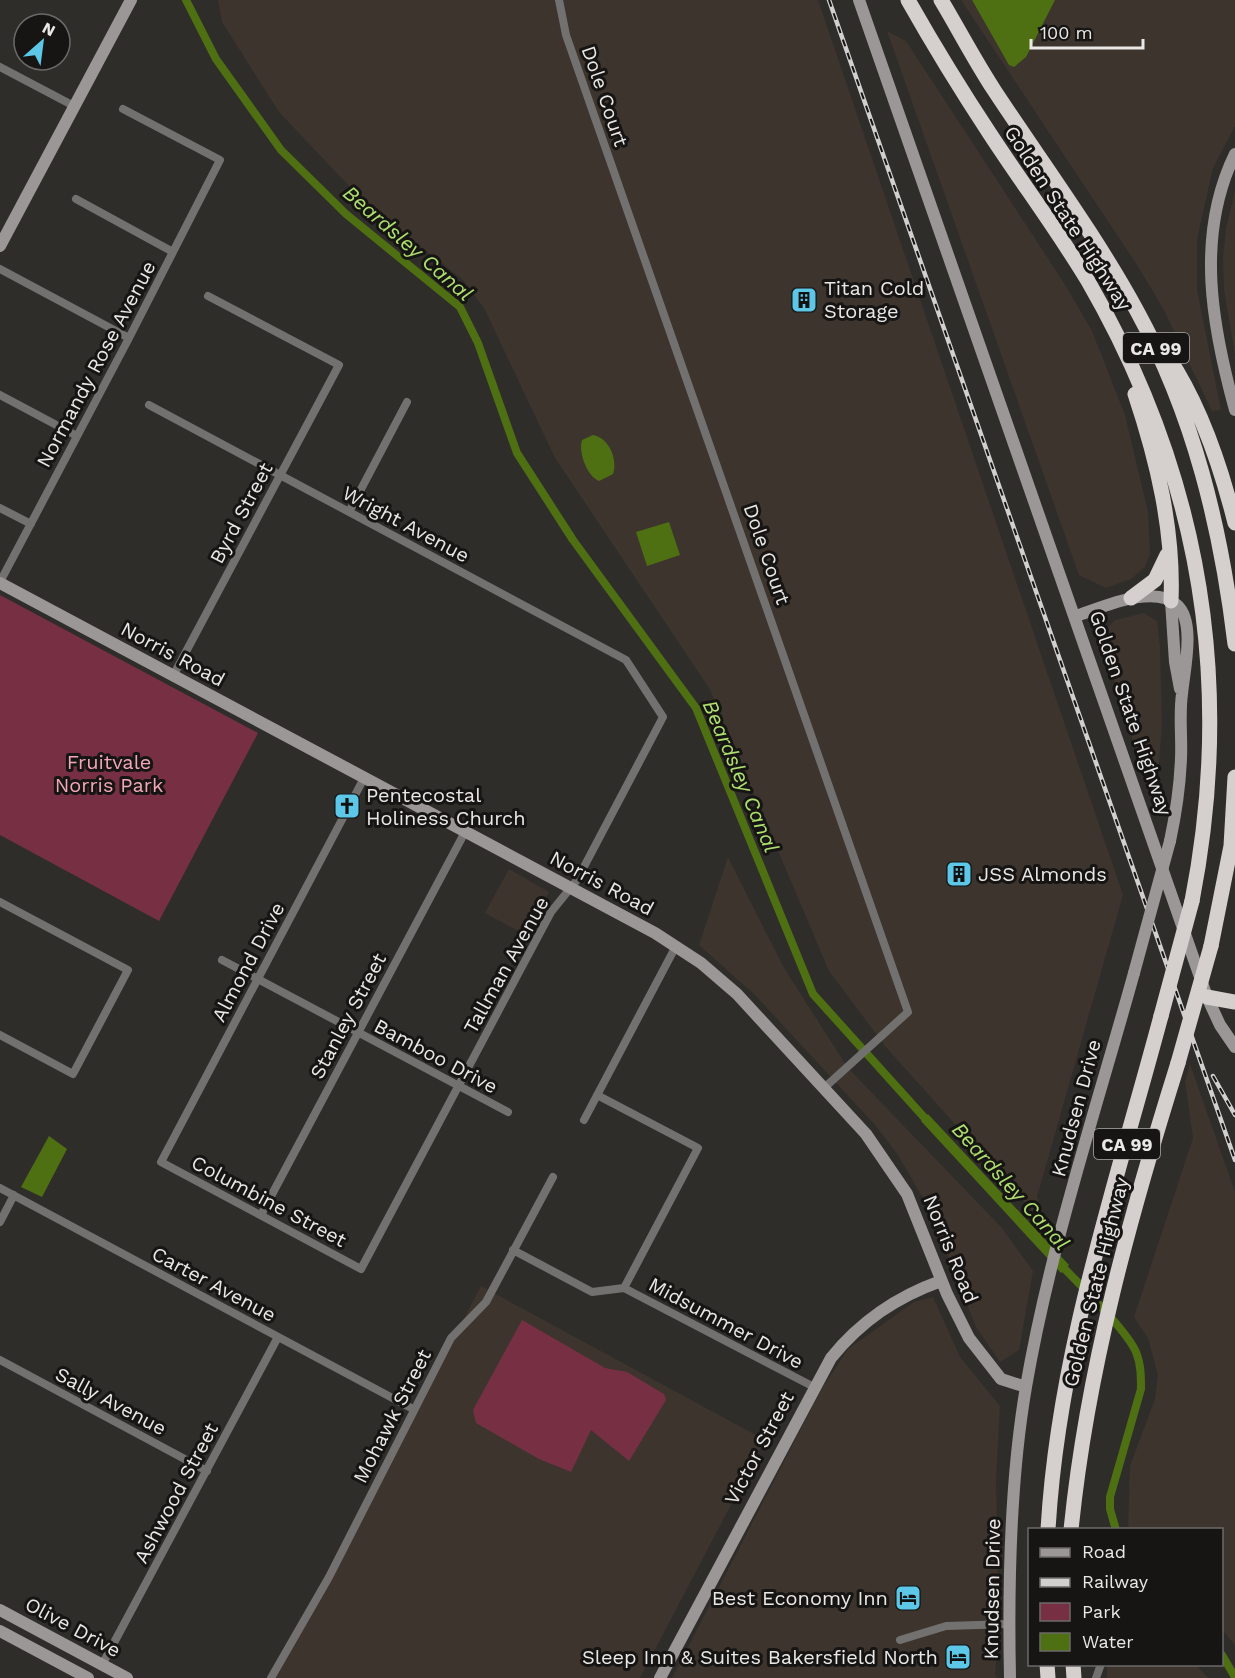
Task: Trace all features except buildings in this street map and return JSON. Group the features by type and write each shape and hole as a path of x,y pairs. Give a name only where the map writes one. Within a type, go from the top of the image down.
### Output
{"highway":[{"name":"Golden State Highway","path":"908,0 940,57 1067,249 1116,331 1155,419 1177,484 1192,540 1205,619 1211,686 1209,781 1204,832 1192,901 1080,1316 1054,1461 1048,1528"},
{"name":"Golden State Highway","path":"941,0 992,87 1104,254 1138,312 1169,377 1202,466 1222,548 1235,644"},
{"path":"1138,312 1179,374 1215,457 1235,523"},
{"path":"1116,331 1155,461 1164,500 1171,601"},
{"path":"1131,598 1155,580 1169,549"},
{"name":"Golden State Highway","path":"1071,1528 1088,1403 1101,1338 1149,1157 1211,946 1231,846 1235,777"},
{"path":"1207,997 1235,1002"}],"street":[{"path":"0,246 131,0"},
{"name":"Dole Court","path":"559,0 566,34 908,1012 824,1088"},
{"path":"850,0 860,3"},
{"name":"Golden State Highway","path":"860,3 1076,616 1207,997"},
{"path":"0,67 74,106"},
{"name":"Normandy Rose Avenue","path":"0,582 220,160 123,110"},
{"path":"1235,154 1216,212 1210,268 1214,312 1235,410"},
{"path":"76,199 173,252"},
{"path":"0,270 129,338"},
{"name":"Byrd Street","path":"173,676 339,365 208,296"},
{"path":"0,395 77,436"},
{"path":"349,512 407,402"},
{"name":"Wright Avenue","path":"149,405 626,660 640,681"},
{"path":"0,508 31,524"},
{"name":"Norris Road","path":"0,582 676,946 737,994 866,1134 895,1173 918,1215 941,1281 957,1317 983,1358 1001,1379 1026,1387"},
{"path":"1076,616 1131,598 1152,596 1171,601"},
{"name":"Knudsen Drive","path":"1010,1678 1014,1486 1026,1387 1051,1272 1170,841 1180,777 1182,694 1175,662 1171,601"},
{"name":"Tallman Avenue","path":"361,1269 551,912 571,889 663,717 640,681"},
{"name":"Almond Drive","path":"161,1162 364,778"},
{"name":"Stanley Street","path":"261,1215 465,832"},
{"path":"0,902 128,970 73,1074 0,1035"},
{"path":"584,1120 676,946"},
{"name":"Bamboo Drive","path":"222,960 508,1112"},
{"path":"1207,997 1220,1025 1235,1047"},
{"path":"513,1250 592,1292 624,1288 698,1148 597,1095"},
{"name":"Columbine Street","path":"161,1162 361,1269"},
{"name":"Mohawk Street","path":"271,1678 329,1576 451,1338 486,1302 553,1177"},
{"name":"Carter Avenue","path":"0,1188 413,1409"},
{"path":"0,1222 14,1196"},
{"name":"Victor Street","path":"660,1678 814,1388 842,1344 871,1317 920,1288 941,1281"},
{"name":"Midsummer Drive","path":"624,1288 814,1388"},
{"name":"Ashwood Street","path":"102,1665 278,1337"},
{"name":"Sally Avenue","path":"0,1360 207,1471"},
{"name":"Olive Drive","path":"0,1610 127,1678"},
{"path":"900,1641 946,1626 969,1623 1010,1624"},
{"name":"Olive Drive","path":"0,1631 88,1678"}],"shaded area":[{"path":"218,0 818,0 1123,895 1037,1197 1049,1229 885,1046 829,971 709,688 555,458 484,308 463,280 389,222 350,187 279,112 222,22"},
{"path":"961,0 1235,0 1235,126 1213,168 1197,239 1197,290 1221,410 1212,411 1164,310 1137,265"},
{"path":"887,31 906,41 1064,283 1092,331 1125,415 1148,512 1150,554 1145,567 1131,579 1106,588 1079,575"},
{"path":"1235,191 1235,355 1224,290 1223,257 1226,229"},
{"path":"1144,613 1157,621 1160,647 1162,725 1155,813 1104,646 1104,631 1115,620"},
{"path":"728,857 784,968 848,1068 1002,1228 1033,1271 1019,1350 1000,1362 976,1327 928,1207 898,1155 876,1126 755,995 699,945"},
{"path":"509,869 549,892 526,935 485,913"},
{"path":"1190,1064 1235,1192 1235,1645 1223,1631 1223,1528 1130,1528 1128,1526 1130,1466 1155,1399 1158,1375 1148,1338 1134,1317 1193,1138 1185,1081"},
{"path":"481,1286 765,1440 640,1678 276,1678"},
{"path":"933,1297 960,1357 1000,1406 996,1479 997,1607 990,1615 991,1633 998,1641 995,1675 998,1678 672,1678 821,1390 848,1349 914,1302"},
{"path":"1107,1666 1197,1666 1208,1678 1107,1678"}],"green space":[{"name":"Fruitvale Norris Park","path":"0,595 258,733 159,921 0,835"},
{"path":"522,1320 605,1368 627,1372 664,1394 666,1400 629,1461 591,1430 571,1472 539,1459 476,1423 473,1410"}],"water":[{"path":"972,0 1055,0 1026,57 1014,67 1009,65"},
{"path":"593,435 604,440 608,445 614,462 613,474 599,481 587,469 581,451 582,440"},
{"path":"669,522 680,555 647,566 636,532"},
{"path":"928,1114 1069,1265 1061,1273 921,1121"},
{"path":"49,1136 67,1149 42,1197 21,1187"}],"waterway":[{"name":"Beardsley Canal","path":"186,0 216,59 281,150 346,214 460,307 478,343 517,453 573,540 696,708 813,994 931,1125"},
{"name":"Beardsley Canal","path":"1058,1262 1122,1331 1131,1342 1139,1361 1141,1389 1110,1497 1110,1509 1115,1528"},
{"name":"Beardsley Canal","path":"1223,1657 1235,1677"}],"railway":[{"path":"829,0 1235,1160"},
{"path":"1213,1076 1235,1115"}],"place":[{"name":"Titan Cold Storage","path":"804,300"},
{"name":"Pentecostal Holiness Church","path":"347,806"},
{"name":"JSS Almonds","path":"959,874"},
{"name":"Best Economy Inn","path":"908,1598"},
{"name":"Sleep Inn & Suites Bakersfield North","path":"958,1657"}]}
